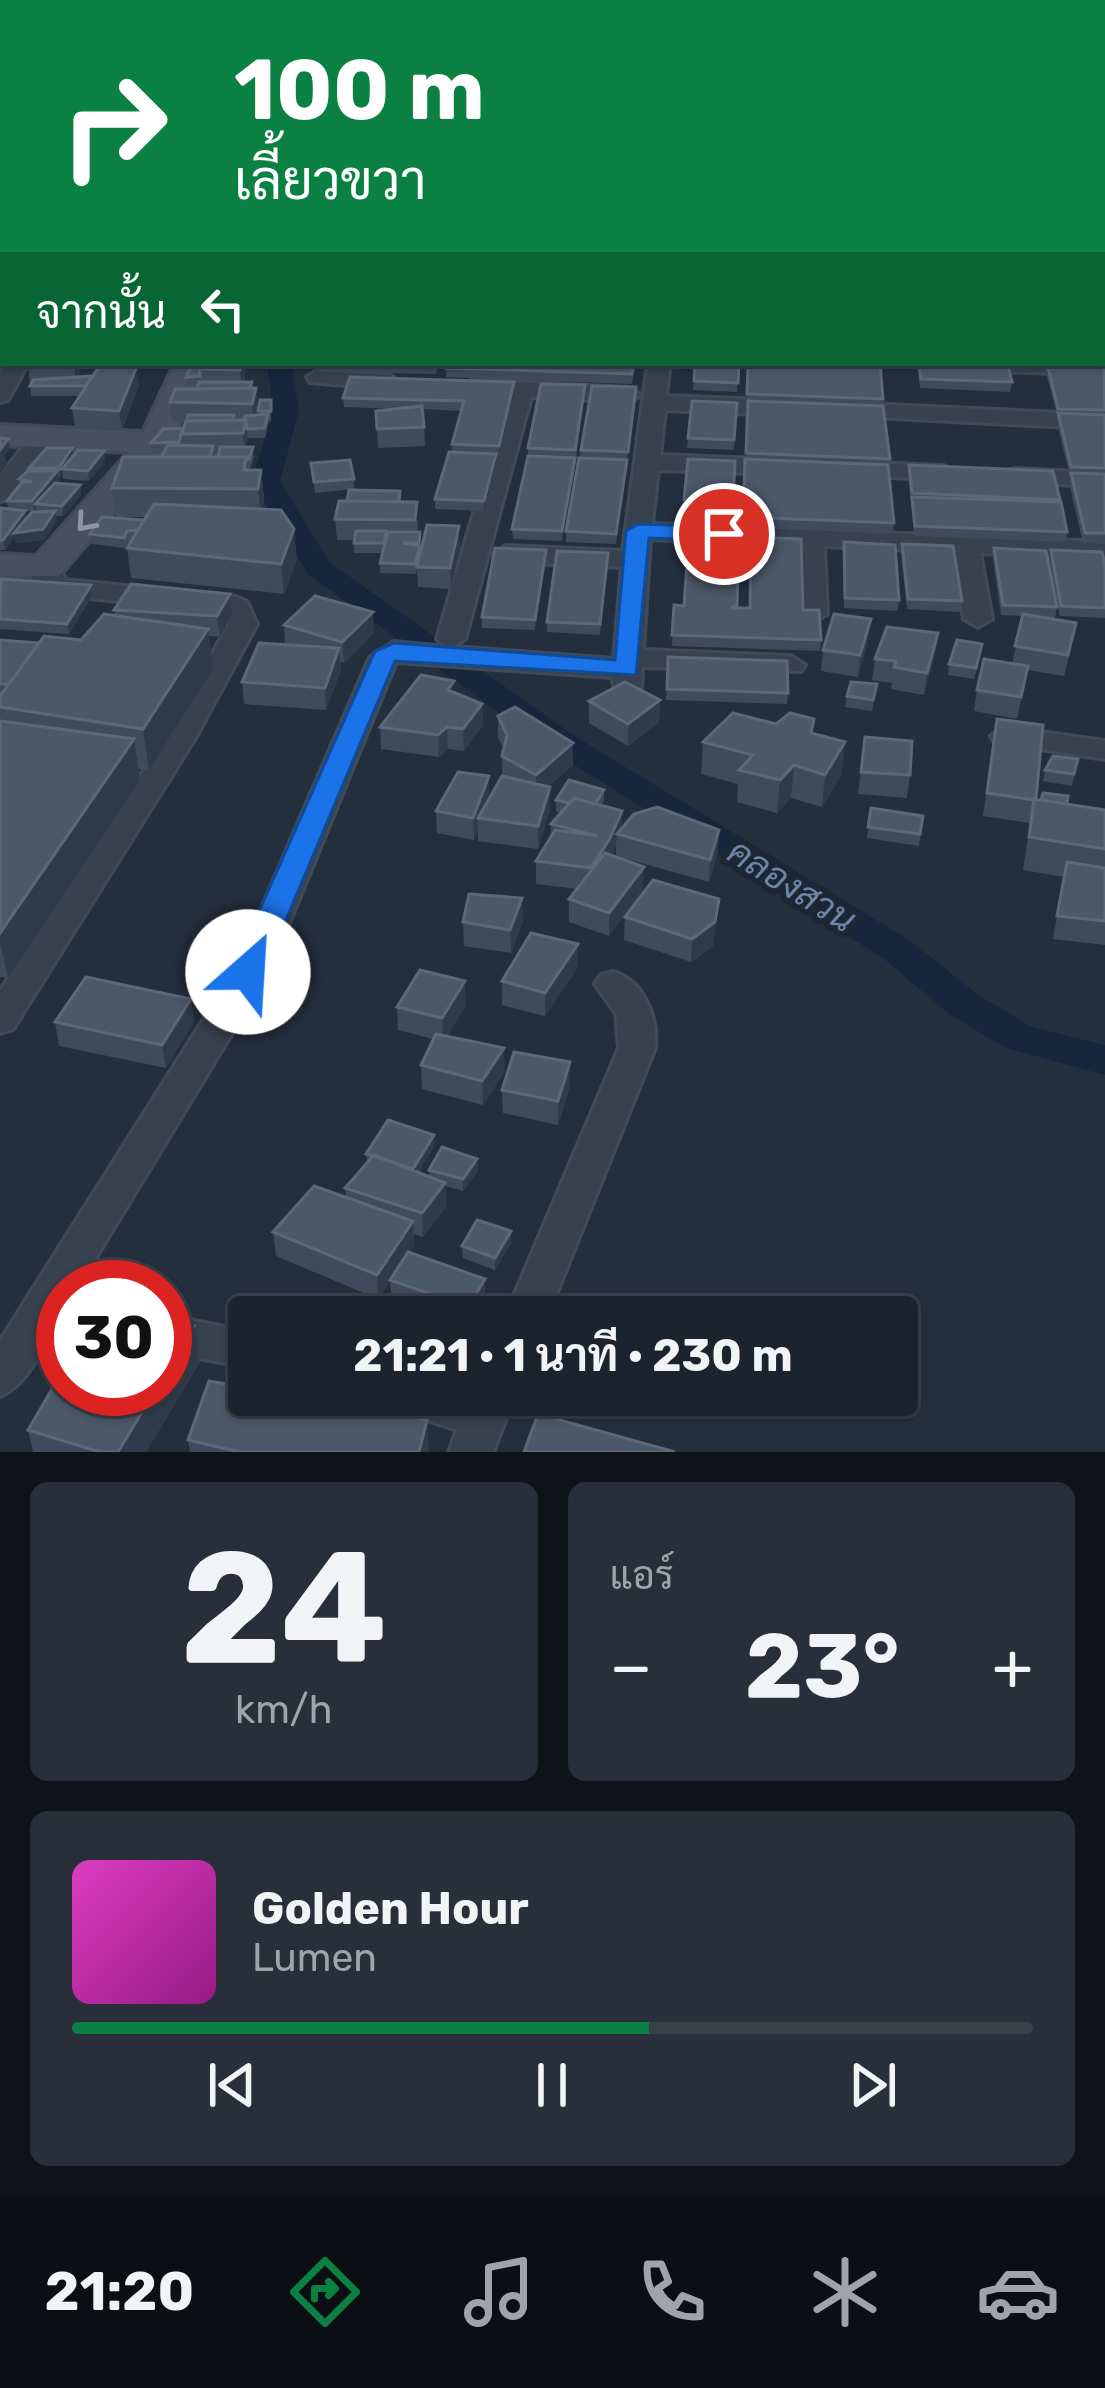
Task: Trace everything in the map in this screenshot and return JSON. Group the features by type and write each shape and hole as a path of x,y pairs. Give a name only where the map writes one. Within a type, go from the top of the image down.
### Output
{"street":[{"path":"0,395 15,366"},
{"path":"0,1020 179,740 243,624 237,608 226,603 58,588 46,580 46,568 154,443 190,366"},
{"path":"636,702 627,690 628,663 659,366"},
{"path":"980,366 1028,392 1105,422"},
{"path":"453,386 654,400 1028,392 1105,368"},
{"path":"318,377 408,383"},
{"path":"451,639 521,390"},
{"path":"0,435 154,443"},
{"path":"0,493 45,436"},
{"path":"645,463 1105,480"},
{"path":"638,531 1104,552"},
{"path":"810,538 813,614"},
{"path":"965,543 978,619"},
{"path":"476,552 635,560"},
{"path":"0,565 46,568"},
{"path":"84,1260 268,933 381,662 394,651 494,659 791,664"},
{"path":"1000,736 1105,750"},
{"path":"535,1296 637,1048 640,1027 635,1008 613,984"},
{"path":"0,1378 36,1335"},
{"path":"192,1338 228,1346"}],"building":[{"path":"99,366 137,366 119,411 72,408"},
{"path":"191,366 202,366 200,376 186,377"},
{"path":"202,366 241,366 240,370"},
{"path":"446,366 633,366 632,374"},
{"path":"695,366 739,366 738,383 694,381"},
{"path":"748,366 880,366 883,399 747,394"},
{"path":"919,366 1008,366 1012,382 921,379"},
{"path":"1048,366 1104,366 1105,410 1058,409"},
{"path":"92,376 86,386 30,386 33,380"},
{"path":"350,377 514,382 499,446 452,444 464,401 343,398"},
{"path":"199,382 252,382 250,388 197,389"},
{"path":"541,384 585,385 575,450 528,448"},
{"path":"592,386 636,387 628,452 581,450"},
{"path":"256,388 252,404 170,402 175,389"},
{"path":"260,400 271,400 271,411 258,411"},
{"path":"692,401 737,403 734,440 688,438"},
{"path":"748,401 883,406 890,459 746,453"},
{"path":"422,406 424,427 377,429 376,411"},
{"path":"1058,413 1105,415 1105,468 1071,467"},
{"path":"268,414 264,428 247,429 245,416"},
{"path":"188,415 234,415 233,420 187,421"},
{"path":"246,420 243,433 181,434 186,421"},
{"path":"183,428 179,442 151,443 163,429"},
{"path":"168,445 213,446 210,457 161,457"},
{"path":"220,447 253,447 246,459 218,457"},
{"path":"47,448 72,448 59,468 29,468"},
{"path":"78,450 104,451 88,471 62,469"},
{"path":"449,452 496,454 484,501 435,499"},
{"path":"528,456 575,458 562,531 512,529"},
{"path":"123,457 246,457 244,470 261,470 258,489 112,488"},
{"path":"579,458 627,460 616,534 566,531"},
{"path":"688,459 735,461 733,502 684,500"},
{"path":"745,459 888,465 894,523 743,517"},
{"path":"350,460 354,479 314,482 311,463"},
{"path":"909,465 1053,471 1060,500 912,493"},
{"path":"28,471 57,471 32,501 7,501 22,482 32,482 19,479"},
{"path":"1071,473 1105,474 1105,533 1085,533"},
{"path":"55,483 80,485 62,506 35,504"},
{"path":"349,490 400,491 399,502 347,501"},
{"path":"912,497 1061,502 1067,532 915,526"},
{"path":"339,501 417,502 415,520 335,519"},
{"path":"154,504 281,510 294,529 281,564 127,548"},
{"path":"1,508 25,511 3,540 0,540"},
{"path":"55,511 43,529 14,533 32,512"},
{"path":"102,517 144,520 124,538 90,534"},
{"path":"427,525 459,526 450,568 417,567"},
{"path":"356,531 386,531 384,543 354,543"},
{"path":"388,532 420,532 419,543 403,543 420,546 415,564 380,563"},
{"path":"689,535 739,537 737,605 731,608 750,608 751,537 801,539 803,610 819,610 821,640 672,635 674,605 684,606"},
{"path":"844,542 895,545 899,600 845,598"},
{"path":"902,544 953,546 962,601 908,599"},
{"path":"495,548 546,550 535,620 482,617"},
{"path":"994,548 1046,551 1057,607 1003,605"},
{"path":"1051,550 1102,552 1105,608 1061,606"},
{"path":"557,551 608,553 600,624 547,622"},
{"path":"1,579 91,585 67,624 0,619"},
{"path":"131,584 230,594 217,616 114,610"},
{"path":"315,596 373,612 342,642 284,625"},
{"path":"104,614 208,629 143,729 0,707 0,696 44,636 81,640"},
{"path":"834,614 871,619 860,655 823,650"},
{"path":"1023,614 1076,623 1068,655 1015,646"},
{"path":"887,627 938,633 927,673 875,659"},
{"path":"0,640 39,643 9,684 0,684"},
{"path":"957,640 982,644 976,668 949,664"},
{"path":"259,643 339,648 325,688 242,682"},
{"path":"668,657 787,661 788,693 667,689"},
{"path":"984,659 1028,666 1021,697 977,690"},
{"path":"421,675 454,681 448,690 482,704 463,729 447,727 438,735 380,727"},
{"path":"625,682 660,700 628,724 589,701"},
{"path":"851,682 877,684 873,700 847,696"},
{"path":"515,707 573,743 536,775 502,756 507,735 498,716"},
{"path":"733,713 776,724 790,713 814,719 811,733 845,742 825,775 794,765 780,780 739,770 753,755 703,742"},
{"path":"997,719 1043,725 1034,800 987,793"},
{"path":"0,721 134,739 0,933"},
{"path":"865,737 912,741 910,775 861,772"},
{"path":"1053,756 1078,759 1074,774 1045,770"},
{"path":"458,772 489,776 473,818 436,811"},
{"path":"502,776 550,787 538,826 478,818"},
{"path":"569,780 604,790 595,804 574,798 570,803 556,800"},
{"path":"1043,793 1068,796 1067,804 1041,800"},
{"path":"574,798 622,811 609,840 591,868 536,861 555,830 598,836 551,824"},
{"path":"1034,799 1105,810 1105,849 1029,837"},
{"path":"657,807 719,830 710,860 617,834 634,814"},
{"path":"871,808 923,816 920,834 868,827"},
{"path":"605,853 644,867 609,913 569,899"},
{"path":"1067,862 1105,868 1105,921 1057,916"},
{"path":"653,880 719,899 715,922 692,939 625,917"},
{"path":"469,894 522,898 510,930 463,922"},
{"path":"531,933 578,944 545,993 502,981"},
{"path":"420,970 465,981 442,1018 397,1007"},
{"path":"86,977 191,999 162,1045 55,1022"},
{"path":"436,1034 504,1048 482,1081 421,1065"},
{"path":"514,1052 570,1062 558,1101 502,1090"},
{"path":"388,1120 434,1135 413,1169 366,1154"},
{"path":"442,1147 477,1159 463,1179 429,1170"},
{"path":"374,1155 445,1183 422,1213 345,1188"},
{"path":"314,1186 413,1221 377,1275 273,1232"},
{"path":"477,1220 511,1231 495,1258 462,1246"},
{"path":"408,1252 485,1279 475,1296 436,1296 390,1280"},
{"path":"209,1381 228,1384 228,1416 427,1420 419,1452 240,1452 188,1440"},
{"path":"36,1416 140,1416 118,1452 100,1452 28,1430"},
{"path":"537,1416 545,1416 675,1452 524,1452"}],"waterway":[{"name":"คลองสวน","path":"279,366 286,410 266,481 318,568 561,742 896,949 963,1004 1020,1038 1105,1060"}],"route":[{"path":"248,972 384,657 394,651 627,669 638,531 724,534"}]}
